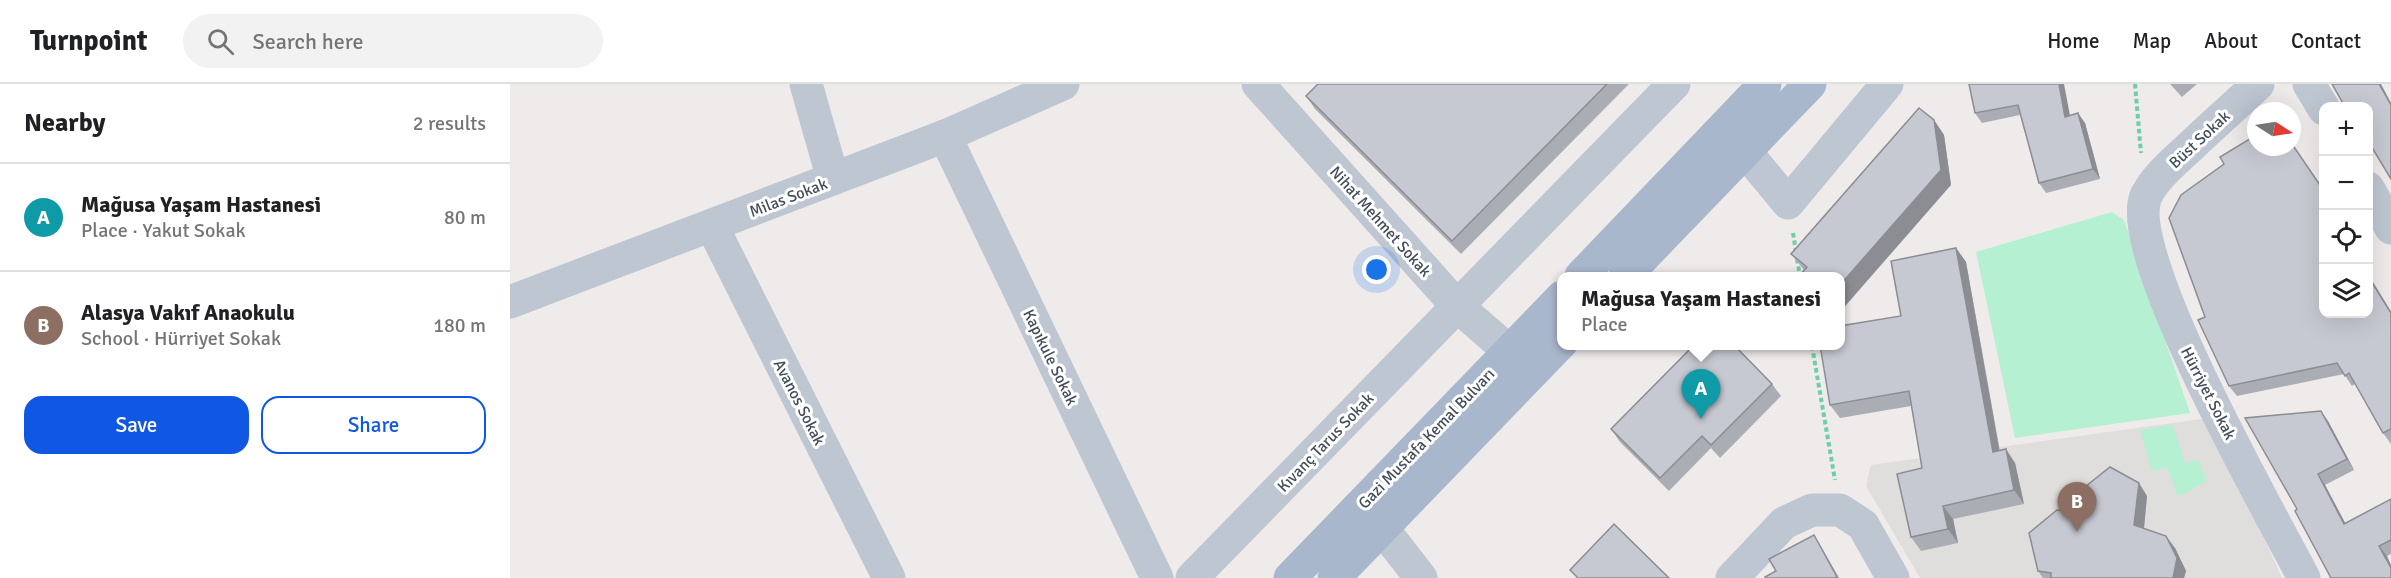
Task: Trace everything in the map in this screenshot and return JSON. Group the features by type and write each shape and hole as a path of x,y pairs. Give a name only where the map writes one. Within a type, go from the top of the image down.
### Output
{"main road":[{"path":"1585,272 1765,84"},
{"path":"1628,272 1810,84"},
{"name":"Gazi Mustafa Kemal Bulvarı","path":"1290,578 1557,302"},
{"name":"Gazi Mustafa Kemal Bulvarı","path":"1334,578 1557,347"}],"street":[{"path":"806,84 833,179"},
{"name":"Milas Sokak","path":"510,303 945,136 1063,84"},
{"name":"Kıvanç Tarus Sokak","path":"1192,578 1674,84"},
{"path":"1745,151 1788,203 1887,84"},
{"name":"Büst Sokak","path":"2145,198 2157,178 2258,84"},
{"path":"2310,84 2320,102"},
{"name":"Nihat Mehmet Sokak","path":"1271,88 1457,306 1509,351"},
{"name":"Kapıkule Sokak","path":"945,136 1157,578"},
{"path":"2373,197 2391,228"},
{"name":"Hürriyet Sokak","path":"2145,198 2143,220 2154,270 2183,344 2304,578"},
{"name":"Avanos Sokak","path":"712,226 889,578"},
{"path":"1732,578 1784,523 1812,510 1840,510 1863,525 1893,578"},
{"path":"1382,528 1421,578"}],"path":[{"path":"2134,84 2145,198"},
{"path":"1788,203 1799,272"},
{"path":"1813,350 1840,510"}],"shaded area":[{"path":"2209,418 2282,578 1920,578 1866,486 1871,465"}],"green space":[{"path":"2112,212 2124,220 2190,413 2015,438 1976,252"},
{"path":"2173,425 2185,463 2198,460 2207,481 2178,497 2167,467 2152,472 2140,430"}],"building":[{"path":"1318,84 1607,84 1452,241 1306,96"},
{"path":"1969,84 2059,84 2065,117 2078,113 2093,169 2039,183 2018,105 1975,113"},
{"path":"2332,84 2379,84 2391,105 2391,179 2373,149 2373,102 2342,102"},
{"path":"1919,108 1934,120 1941,170 1845,279 1845,272 1803,272 1807,267 1791,254"},
{"path":"2247,140 2247,156 2300,156 2319,184 2319,318 2373,318 2373,284 2391,313 2391,429 2383,433 2349,373 2345,376 2337,363 2229,386 2198,320 2205,317 2169,218 2181,195 2224,164 2220,157"},
{"path":"1956,248 1993,452 2006,449 2014,490 1943,506 1948,529 1911,537 1897,474 1922,468 1909,391 1830,405 1821,350 1845,350 1845,325 1901,316 1891,261"},
{"path":"1689,350 1739,350 1772,384 1711,445 1702,436 1660,478 1611,429"},
{"path":"2321,411 2347,459 2318,474 2344,524 2391,499 2391,540 2379,546 2391,568 2391,578 2331,578 2295,511 2297,509 2245,418"},
{"path":"2110,467 2139,483 2134,525 2166,536 2177,558 2173,578 2051,578 2051,573 2038,571 2029,533 2057,510 2072,512 2075,495"},
{"path":"1614,524 1669,578 1578,578 1570,570"},
{"path":"1814,535 1837,577 1765,578 1776,571 1769,559"}],"place":[{"name":"Mağusa Yaşam Hastanesi","path":"1701,419"},
{"name":"Alasya Vakıf Anaokulu","path":"2077,532"}]}
